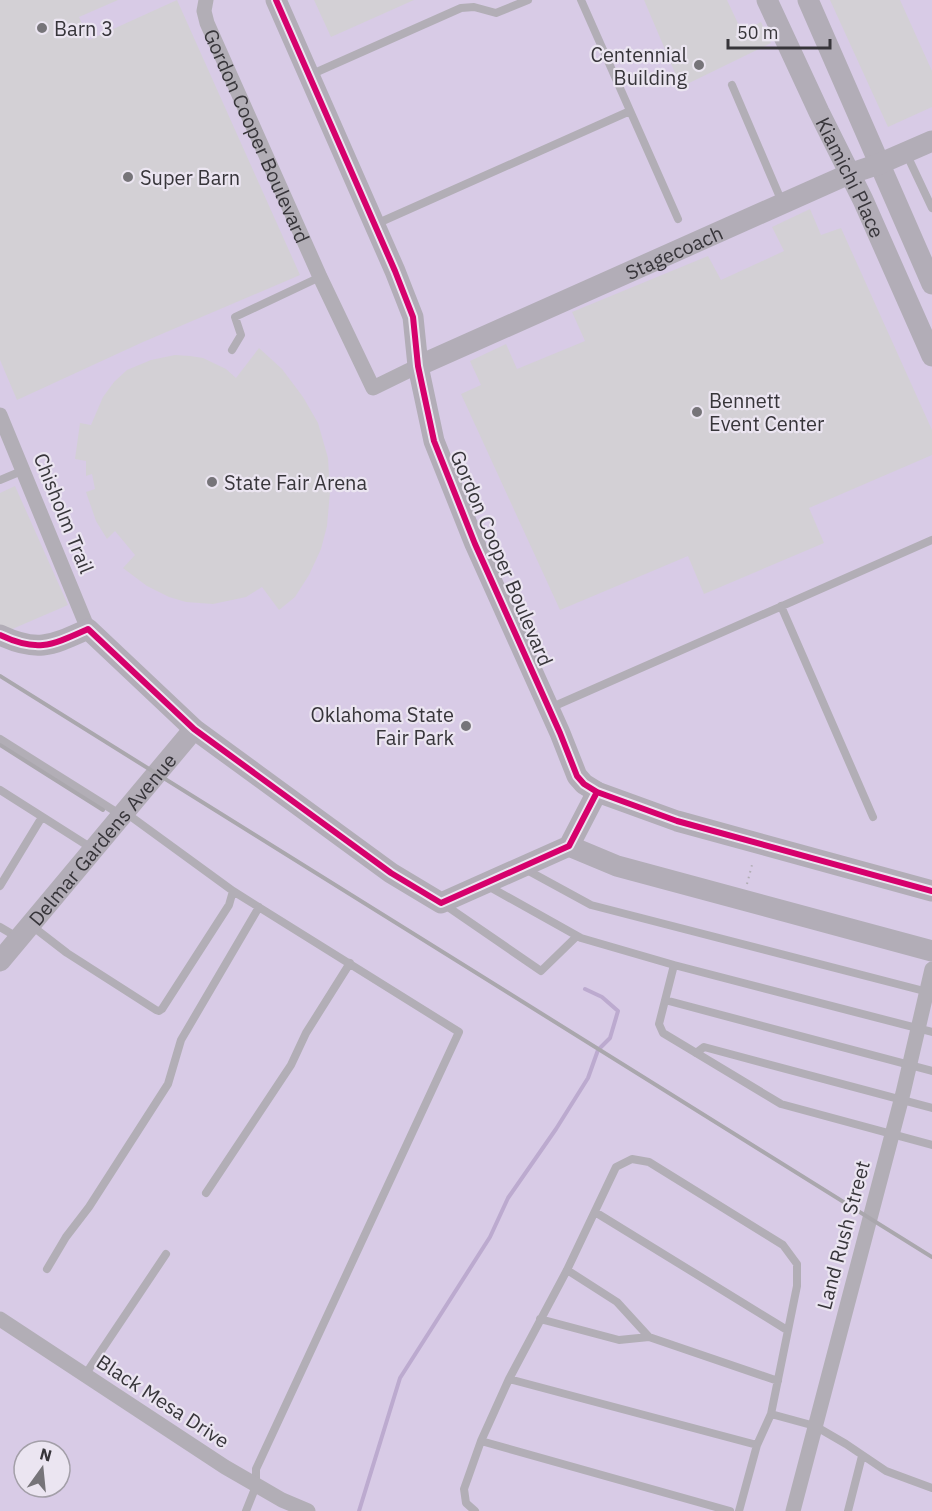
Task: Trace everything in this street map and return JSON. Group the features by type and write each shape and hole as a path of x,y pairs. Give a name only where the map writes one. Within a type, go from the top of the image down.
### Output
{"street":[{"name":"Gordon Cooper Boulevard","path":"206,0 204,11 207,23 320,277 373,388 418,366"},
{"name":"Gordon Cooper Boulevard","path":"276,0 375,225 412,317 418,366 434,441 475,544 577,776 584,784 597,792 677,821 932,891"},
{"name":"Kiamichi Place","path":"767,0 863,200 932,356"},
{"name":"Kiamichi Place","path":"808,0 932,284"},
{"name":"Stagecoach","path":"418,366 849,174 932,141"},
{"name":"Chisholm Trail","path":"0,415 88,629"},
{"path":"0,635 25,645 41,646 88,629 188,729 391,873 441,903 569,846 597,792"},
{"name":"Delmar Gardens Avenue","path":"0,961 124,814 188,729"},
{"path":"569,846 617,867 932,951"},
{"name":"Land Rush Street","path":"793,1511 909,1065 925,1030 932,969"},
{"name":"Black Mesa Drive","path":"0,1319 256,1486 308,1511"}],"lane":[{"path":"309,75 461,8 474,6 496,13 528,0"},
{"path":"581,0 678,219"},
{"path":"732,85 783,204"},
{"path":"375,225 630,111"},
{"path":"906,153 932,208"},
{"path":"232,350 241,335 235,317 320,277"},
{"path":"0,480 24,470"},
{"path":"549,709 932,540"},
{"path":"782,606 873,817"},
{"path":"0,739 124,814 233,891 459,1032 256,1469 256,1486 246,1511"},
{"path":"0,790 94,850"},
{"path":"0,886 42,817"},
{"path":"521,867 591,905 929,993"},
{"path":"485,884 577,936 674,965 925,1030"},
{"path":"0,927 24,932 67,953 159,1011 229,905 233,891"},
{"path":"441,903 541,971 577,936"},
{"path":"47,1269 168,1084 181,1040 259,907"},
{"path":"206,1193 291,1065 306,1033 350,963"},
{"path":"674,965 659,1024 663,1033 781,1104 932,1144"},
{"path":"665,1000 932,1071"},
{"path":"696,1053 704,1047 932,1108"},
{"path":"475,1511 466,1503 464,1489 481,1441 509,1379 567,1270 616,1167 632,1159 649,1162 783,1245 797,1264 797,1286 771,1414 757,1445 739,1511"},
{"path":"595,1212 788,1330"},
{"path":"85,1376 166,1254"},
{"path":"567,1270 617,1302 649,1337"},
{"path":"540,1320 619,1340 649,1337 778,1381"},
{"path":"509,1379 757,1445"},
{"path":"771,1414 815,1426 886,1471 932,1488"},
{"path":"481,1441 730,1511"},
{"path":"848,1511 862,1456"}],"path":[{"path":"742,901 757,843"}],"shaded area":[{"name":"Oklahoma State Fair Park","path":"0,0 932,0 932,1511 0,1511"}],"building":[{"name":"Super Barn","path":"0,0 118,0 79,17 89,40 177,0 300,275 143,342 17,400 0,360"},
{"path":"314,0 414,0 331,37"},
{"name":"Centennial Building","path":"644,0 727,0 742,32 761,22 771,43 681,87"},
{"path":"830,0 900,0 932,71 932,107 888,127"},
{"name":"Bennett Event Center","path":"810,209 821,235 841,228 932,430 932,455 809,508 824,543 704,594 688,556 560,610 461,394 481,385 470,361 506,344 517,369 585,341 572,312 708,256 721,280 784,251 772,227"},
{"name":"State Fair Arena","path":"259,348 282,369 303,397 318,423 328,458 330,492 327,526 321,549 309,575 295,597 279,610 262,587 246,597 213,604 186,602 169,597 147,586 123,568 135,555 115,531 107,539 96,521 86,492 95,489 92,474 86,476 86,461 75,459 80,423 91,425 103,397 127,370 151,360 175,355 190,356 203,358 226,369 236,378"},
{"path":"15,486 68,605 3,633 0,626 0,493"}],"waterway":[{"path":"359,1511 400,1378 490,1237 508,1198 588,1078 598,1050 610,1038 618,1011 602,997 585,989"}],"railway":[{"path":"0,676 932,1257"},
{"path":"0,745 103,810"}],"cycle path":[{"path":"276,0 413,317 418,366 434,441 475,544 577,776 584,784 597,792 677,821 932,891"},
{"path":"0,635 25,644 45,645 88,629 194,729 391,873 441,903 569,846 597,792"}],"place":[{"name":"Barn 3","path":"42,28"},
{"name":"Centennial Building","path":"699,65"},
{"name":"Super Barn","path":"128,177"},
{"name":"Bennett Event Center","path":"697,412"},
{"name":"State Fair Arena","path":"212,482"},
{"name":"Oklahoma State Fair Park","path":"466,726"}]}
